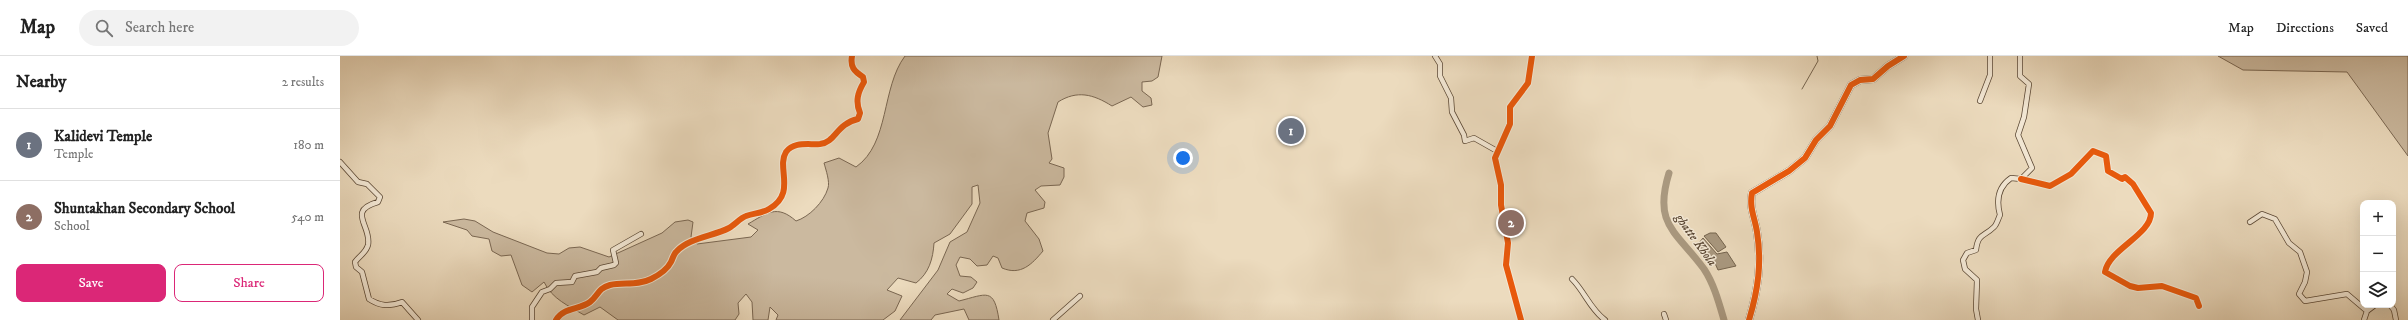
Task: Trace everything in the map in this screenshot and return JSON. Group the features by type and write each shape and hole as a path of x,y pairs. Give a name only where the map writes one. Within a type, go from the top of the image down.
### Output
{"street":[{"path":"556,320 566,310 590,302 601,288 611,285 634,285 650,280 662,273 670,264 676,251 691,243 730,228 744,217 768,210 778,203 786,183 783,160 787,151 797,145 813,143 820,144 833,138 839,128 848,121 858,119 860,113 856,105 864,82 863,76 854,71 850,64 852,56"},
{"path":"1435,56 1440,64 1440,76 1451,98 1452,112 1464,135 1465,141 1474,138 1497,151"},
{"path":"1521,320 1506,265 1508,243 1501,205 1502,185 1495,158 1510,124 1510,107 1528,83 1532,56"},
{"path":"1749,320 1756,299 1761,270 1757,231 1750,204 1752,193 1789,171 1805,158 1816,140 1830,126 1851,85 1860,80 1873,79 1888,66 1904,56"},
{"path":"1980,101 1990,75 1990,56"},
{"path":"2020,56 2020,76 2030,84 2024,117 2018,135 2032,168 2021,179"},
{"path":"1978,320 1976,308 1977,280 1965,269 1964,260 1967,253 1976,250 1977,240 1981,235 1994,227 2000,215 1996,202 2003,184 2011,178 2050,186 2071,174 2093,151 2106,156 2108,171 2122,179 2125,177 2133,184 2151,213 2151,218 2139,234 2121,249 2106,267 2105,272 2130,286 2138,288 2162,286 2188,294 2196,298 2198,306"},
{"path":"340,162 358,182 367,184 380,197 378,202 369,205 363,212 362,221 368,238 368,245 354,262 356,267 362,272 369,299 377,304 386,306 402,302 418,320"},
{"path":"2250,222 2262,214 2275,219 2289,243 2300,252 2307,272 2306,282 2299,294 2302,299 2305,301 2347,294 2366,311"},
{"path":"532,320 532,308 542,292 550,289 556,283 572,282 575,276 597,272 601,268 614,265 616,263 613,250 640,234"},
{"path":"1572,279 1584,292 1594,310 1605,320"},
{"path":"1053,320 1080,296"},
{"path":"2364,320 2366,311 2370,308"},
{"path":"2392,308 2396,320"},
{"path":"1664,314 1666,320"}],"shaded area":[{"path":"905,56 1162,56 1158,77 1152,81 1142,82 1142,91 1151,98 1152,105 1143,107 1131,97 1112,106 1092,96 1085,95 1072,96 1058,102 1048,133 1052,159 1049,163 1064,168 1064,177 1060,185 1041,186 1035,190 1045,202 1044,208 1027,213 1025,221 1039,239 1043,251 1035,260 1026,267 1015,271 1002,268 998,258 993,256 987,265 977,266 970,259 960,257 956,265 960,276 971,277 977,282 973,288 963,293 952,289 947,294 959,301 983,295 992,298 995,302 999,320 969,320 964,309 935,315 931,320 900,320 938,270 950,242 967,232 980,203 978,185 972,187 972,204 950,234 934,243 930,265 924,275 916,283 898,278 887,290 902,296 895,311 883,320 776,320 778,315 770,307 768,320 753,320 752,302 746,294 738,303 739,314 735,320 618,320 600,307 584,315 556,298 544,282 532,292 522,285 511,255 501,256 492,251 489,239 472,236 467,230 443,222 464,219 475,221 493,232 547,253 559,254 569,248 580,247 609,257 662,233 675,222 688,220 693,222 691,237 697,244 751,237 758,230 748,224 761,216 772,212 783,213 796,221 806,216 820,204 826,193 828,188 828,176 824,163 839,158 856,167 867,157 875,144 880,130 897,69"},
{"path":"2218,56 2408,56 2408,156 2347,72 2243,70"},
{"path":"1710,233 1716,233 1726,247 1718,252 1704,236"},
{"path":"1703,238 1717,254 1727,252 1736,266 1718,270 1714,261 1710,261 1704,256 1699,243"}],"waterway":[{"path":"1802,89 1818,61 1817,56"},
{"name":"ghatte Khola","path":"1669,173 1665,190 1664,205 1666,216 1676,236 1694,256 1708,275 1724,320"}],"cycle path":[{"path":"556,320 563,313 586,305 606,286 636,283 646,281 654,277 662,272 671,262 675,253 688,243 729,228 744,217 767,210 777,203 782,196 784,188 783,165 786,152 793,146 797,145 825,143 845,125 858,119 860,113 858,109 858,97 864,82 863,77 855,71 852,66 852,56"},
{"path":"1521,320 1506,265 1508,243 1501,205 1501,185 1495,158 1510,124 1510,107 1528,83 1532,56"},
{"path":"1749,320 1755,298 1759,266 1756,227 1751,203 1752,193 1789,171 1805,158 1816,140 1830,126 1851,85 1860,80 1873,79 1888,66 1904,56"},
{"path":"2021,179 2050,186 2071,174 2093,151 2106,156 2108,171 2122,179 2125,177 2133,184 2151,213 2149,221 2144,228 2114,256 2108,264 2105,272 2130,286 2138,288 2162,286 2196,298 2199,306"}],"place":[{"name":"Kalidevi Temple","path":"1291,131"},
{"name":"Shuntakhan Secondary School","path":"1511,223"}]}
